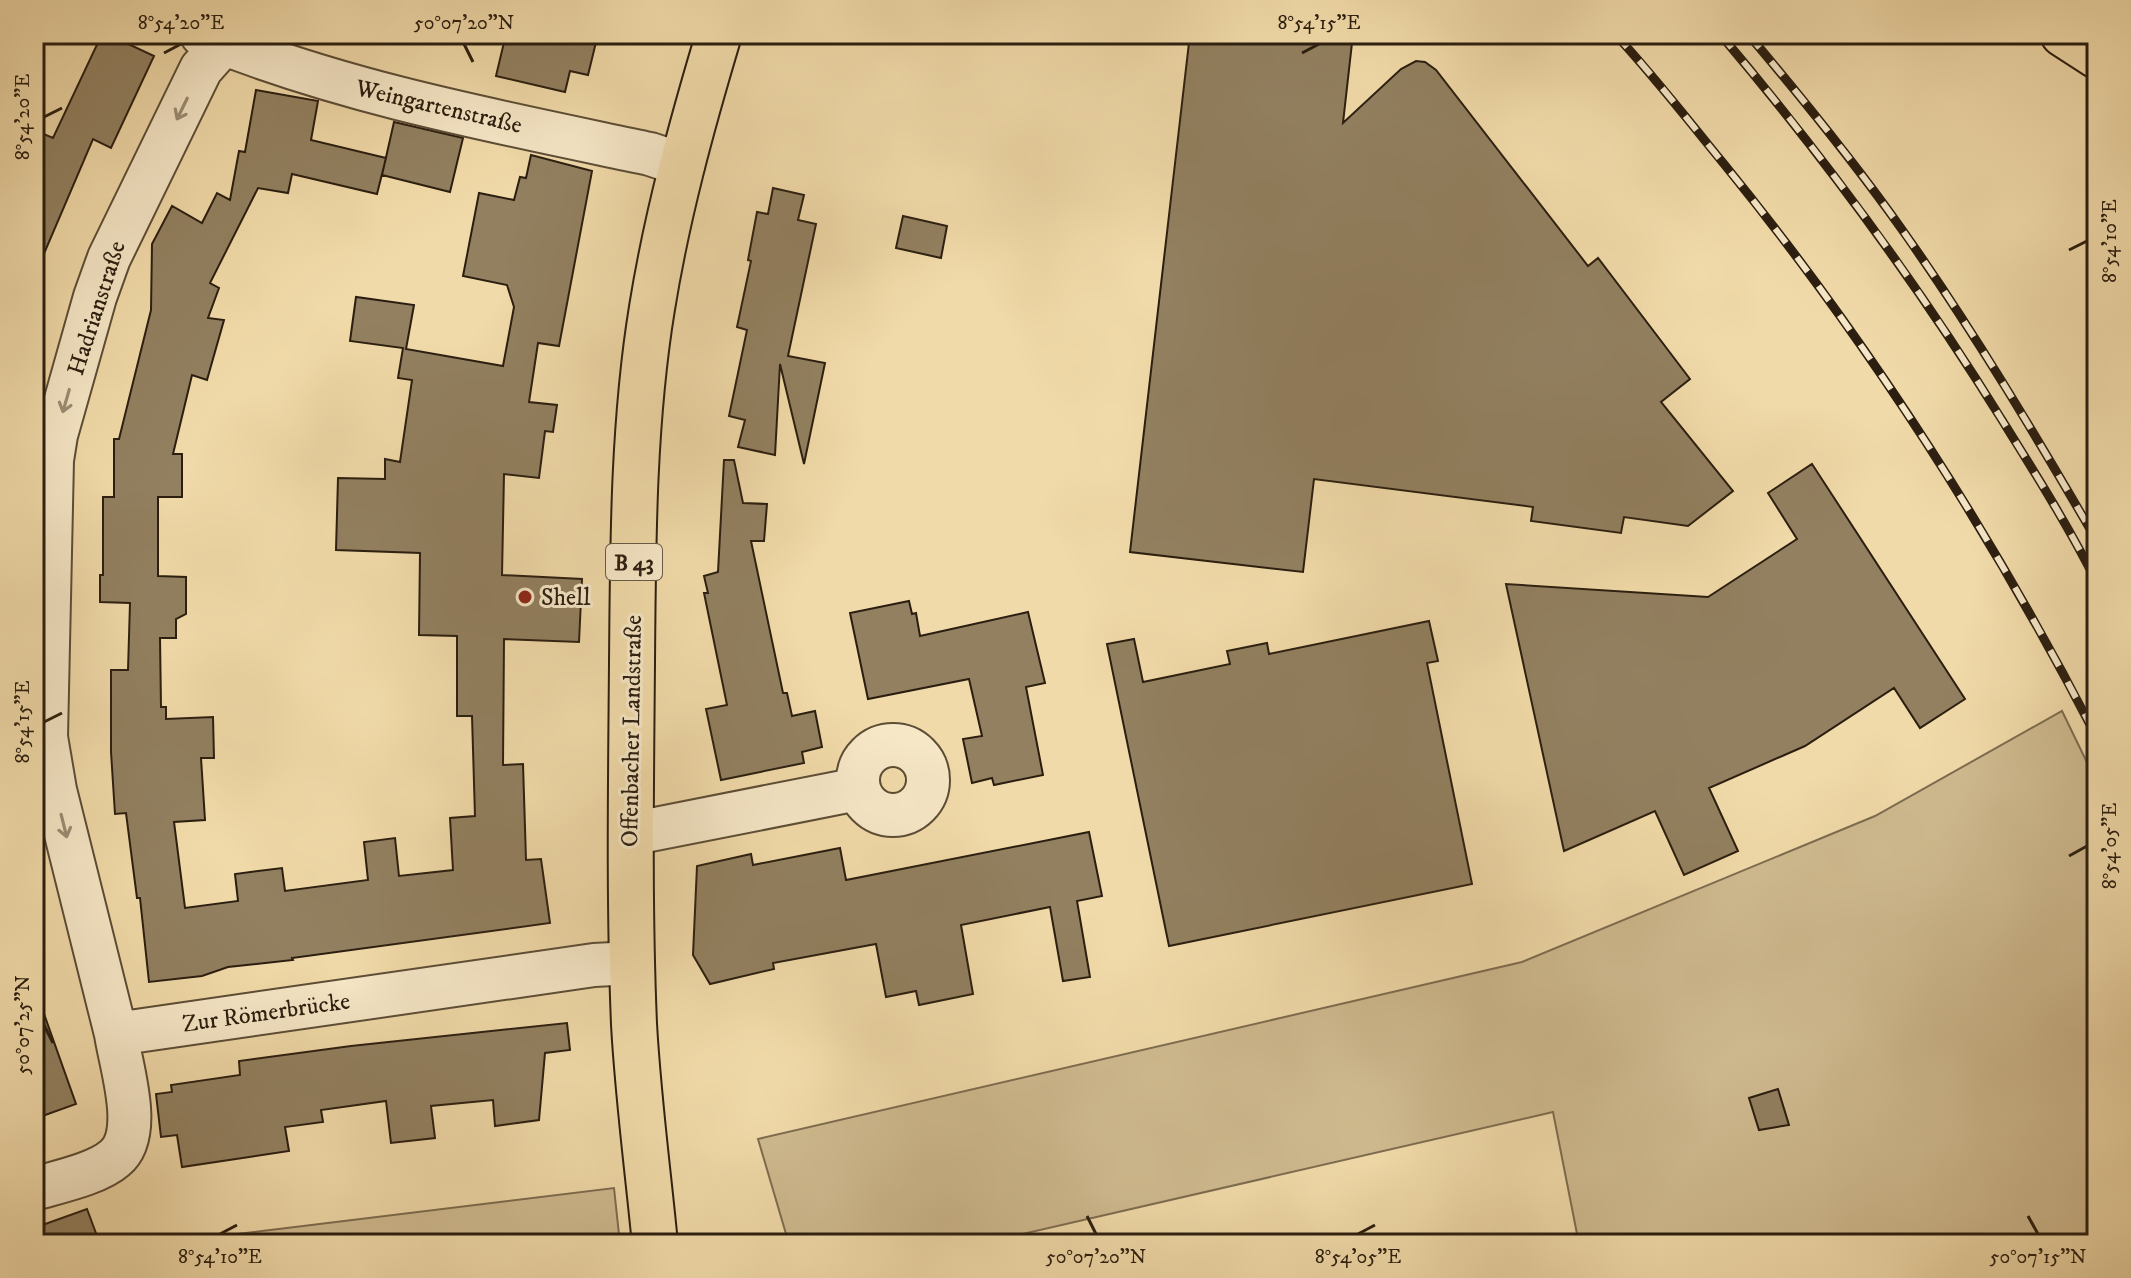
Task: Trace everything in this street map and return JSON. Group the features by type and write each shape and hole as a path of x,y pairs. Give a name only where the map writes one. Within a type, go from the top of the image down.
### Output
{"main road":[{"name":"Offenbacher Landstraße","path":"655,1244 639,1088 632,963 632,623 638,434 652,311 683,165 719,34"},
{"path":"2063,34 2097,56"}],"street":[{"name":"Weingartenstraße","path":"219,37 313,75 650,154 683,165"},
{"name":"Hadrianstraße","path":"116,1034 47,749 52,460 56,435 109,258 219,37"},
{"path":"630,834 858,789"},
{"name":"Zur Römerbrücke","path":"116,1034 594,965 632,963"},
{"path":"34,1189 107,1164 124,1148 131,1124 116,1034"}],"shaded area":[{"path":"2062,711 2097,783 2097,1244 1579,1244 1553,1112 979,1244 789,1244 758,1139 1522,962 1875,816"},
{"path":"614,1188 620,1244 171,1242"}],"building":[{"path":"102,34 154,56 111,148 93,139 34,277 34,130 53,138"},
{"path":"506,34 598,34 588,75 570,71 565,92 496,76"},
{"path":"1190,34 1353,34 1343,123 1401,69 1416,61 1425,62 1436,70 1588,266 1598,258 1690,379 1661,402 1733,491 1688,526 1624,517 1621,533 1531,521 1533,507 1314,479 1303,572 1130,552"},
{"path":"256,90 318,101 311,140 386,158 377,194 292,174 288,193 258,188 210,283 219,288 208,318 224,320 207,380 192,375 173,454 182,454 182,497 158,497 158,576 186,577 186,614 176,619 176,638 160,638 161,707 166,707 166,719 213,717 214,758 201,758 205,820 174,822 185,908 238,901 235,874 282,868 285,891 368,880 364,842 395,838 399,876 453,870 450,818 475,816 472,716 457,716 457,636 419,635 420,553 336,550 338,478 385,479 385,459 400,462 412,380 398,378 403,348 350,341 356,297 414,305 406,349 503,366 514,307 507,285 463,276 479,193 514,200 520,177 526,178 531,155 592,171 559,346 538,343 529,402 557,405 553,432 545,431 539,478 504,474 502,575 582,579 579,642 504,639 503,765 523,764 526,860 541,859 550,923 228,967 202,976 149,982 140,898 137,898 126,813 115,814 111,670 128,670 130,603 100,602 103,497 114,497 114,439 119,439 151,310 152,244 172,206 202,223 217,193 230,200 239,151 245,152"},
{"path":"394,122 463,138 450,192 382,175"},
{"path":"773,188 804,195 798,220 816,224 788,356 825,363 804,464 780,364 775,455 738,447 745,420 729,416 747,330 737,327 751,261 748,260 757,212 768,214"},
{"path":"903,216 947,226 941,258 896,248"},
{"path":"724,460 734,460 743,503 767,504 764,541 751,541 783,693 787,693 792,716 815,711 822,747 802,752 804,763 721,780 706,709 727,705 704,593 708,593 704,576 718,572"},
{"path":"1812,464 1965,699 1920,728 1894,688 1805,746 1709,788 1738,851 1684,875 1655,811 1564,851 1506,584 1708,597 1797,539 1768,493"},
{"path":"909,601 912,614 916,613 920,636 1028,612 1045,683 1026,687 1043,775 994,785 992,778 972,783 963,739 982,736 969,679 868,699 850,613"},
{"path":"1429,621 1438,661 1427,663 1472,884 1169,946 1107,644 1134,639 1143,682 1230,664 1227,651 1267,643 1269,654"},
{"path":"1089,832 1102,896 1077,901 1090,977 1063,981 1050,907 961,925 973,994 919,1005 916,991 886,997 876,944 773,963 774,969 710,984 693,955 697,866 751,854 753,865 840,848 846,880"},
{"path":"34,997 38,997 76,1104 34,1119"},
{"path":"567,1023 570,1050 545,1053 539,1120 495,1126 493,1100 431,1106 435,1138 391,1143 386,1101 321,1110 323,1122 285,1127 289,1151 182,1167 177,1135 161,1137 156,1094 172,1092 171,1085 240,1075 239,1061"},
{"path":"1778,1089 1789,1125 1759,1130 1749,1098"},
{"path":"87,1209 100,1244 34,1244 34,1228"}],"railway":[{"path":"1615,34 1777,231 1878,370 1971,513 2097,738"},
{"path":"1720,34 1833,175 1937,319 2039,480 2097,583"},
{"path":"1748,34 1847,156 1929,268 2097,541"}],"place":[{"name":"Shell","path":"525,597"}]}
